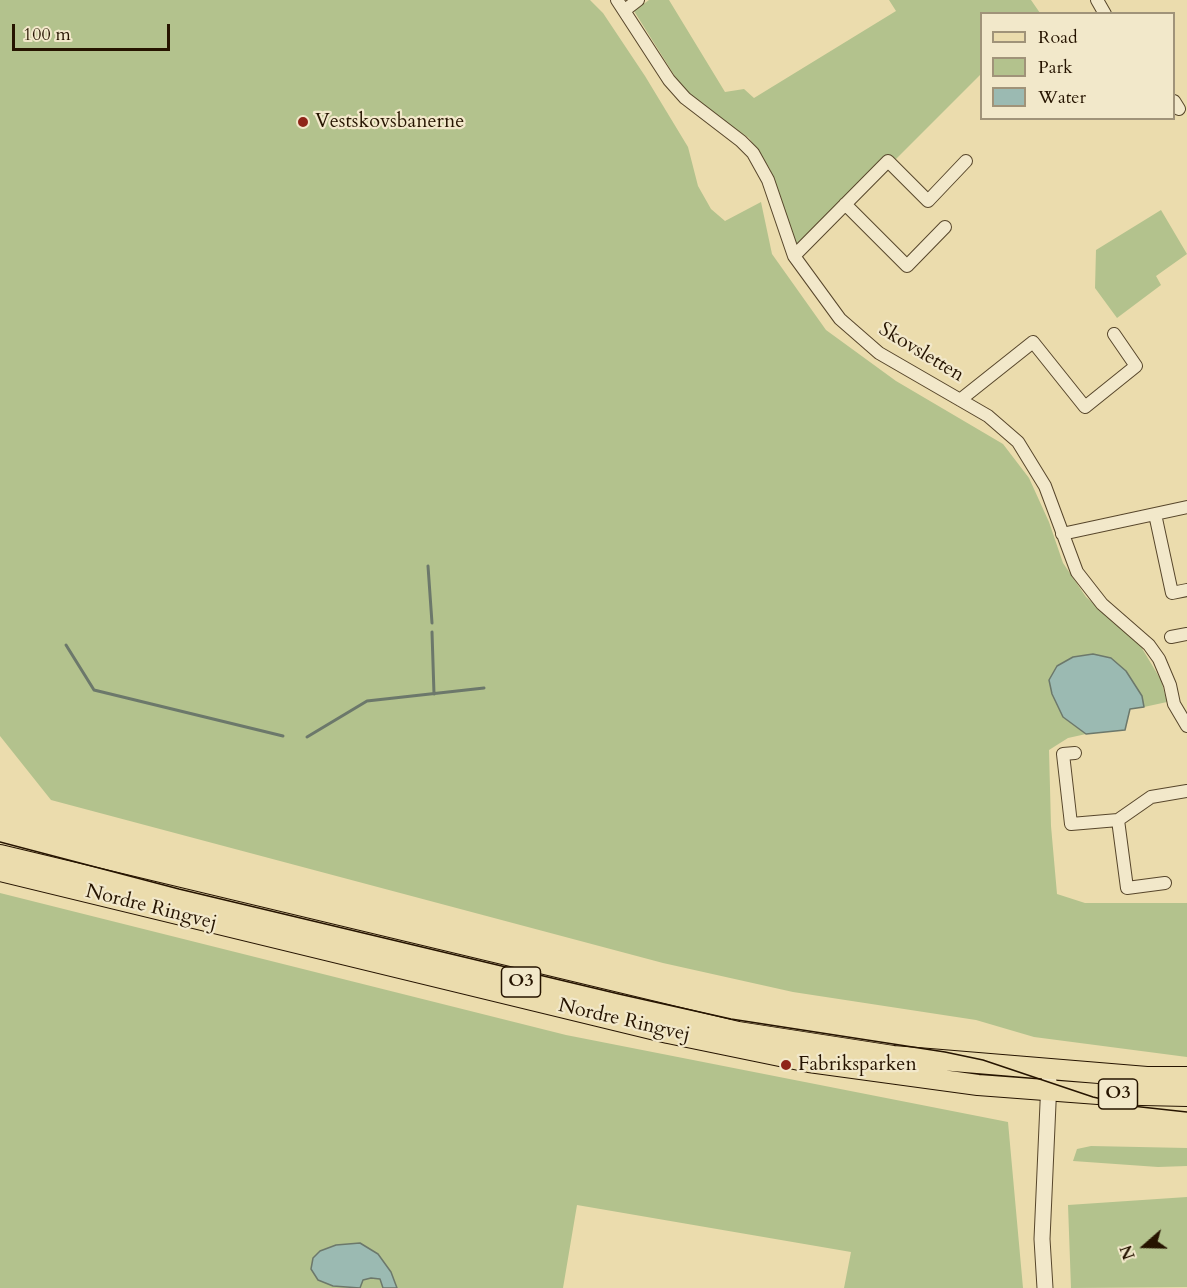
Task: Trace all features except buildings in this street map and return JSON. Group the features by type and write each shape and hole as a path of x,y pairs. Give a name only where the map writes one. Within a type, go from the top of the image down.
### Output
{"main road":[{"name":"Nordre Ringvej","path":"0,855 738,1032 893,1056 1187,1077"},
{"name":"Nordre Ringvej","path":"0,871 668,1033 829,1065 978,1085 1048,1091 1187,1096"}],"street":[{"path":"621,5 638,0"},
{"name":"Skovsletten","path":"621,5 669,80 686,98 753,153 768,180 794,256 819,294 858,337 894,363 988,416 1018,442 1042,479 1070,557 1089,589 1102,604 1149,645 1165,672 1174,704 1187,726"},
{"path":"794,256 888,161 928,201 966,161"},
{"path":"845,204 907,266 945,227"},
{"path":"960,400 1033,342 1085,407 1136,366 1114,334"},
{"path":"1062,534 1187,507"},
{"path":"1155,514 1172,594 1187,590"},
{"path":"1171,637 1187,634"},
{"path":"1075,753 1063,754 1071,824 1118,820 1151,797 1187,791"},
{"path":"1118,820 1127,888 1166,883"},
{"path":"1045,1288 1042,1239 1050,1069"}],"green space":[{"path":"0,0 590,0 603,13 645,76 688,147 698,186 711,209 725,221 761,202 772,254 826,330 896,381 1003,444 1029,478 1049,522 1063,563 1086,597 1140,645 1161,680 1167,702 1144,707 1142,696 1111,658 1093,654 1073,657 1063,717 1086,734 1068,738 1049,750 1051,826 1057,894 1085,903 1187,903 1187,1057 1034,1037 976,1020 793,992 663,963 51,800 0,736"},
{"path":"649,0 669,0 725,92 744,89 754,98 896,11 889,0 1031,0 1039,12 980,12 980,75 895,160 888,155 797,245 784,216 770,169 749,138 707,109 681,86 634,11"},
{"path":"1161,210 1187,254 1156,276 1161,285 1117,318 1095,288 1096,250"},
{"path":"0,893 566,1035 1008,1122 1023,1288 844,1288 851,1252 577,1205 563,1288 0,1288"},
{"path":"1091,1146 1187,1148 1187,1166 1158,1167 1073,1161 1077,1149"},
{"path":"1187,1197 1187,1287 1071,1288 1068,1205"}],"water":[{"path":"1093,654 1111,658 1126,671 1142,696 1144,707 1130,709 1125,730 1086,734 1063,717 1052,694 1049,680 1057,666 1073,657"},
{"path":"360,1243 378,1254 391,1272 397,1288 383,1288 380,1279 371,1278 363,1280 360,1288 333,1286 318,1280 311,1269 313,1258 320,1251 336,1245"}],"waterway":[{"path":"428,566 432,623"},
{"path":"432,632 434,694"},
{"path":"66,645 94,690 283,736"},
{"path":"307,737 367,701 484,688"}],"tram line":[{"path":"0,842 179,889 619,994 731,1019 945,1052 983,1060 1093,1097 1132,1106 1187,1112"}],"place":[{"name":"Vestskovsbanerne","path":"303,122"},
{"name":"Fabriksparken","path":"786,1065"}]}
